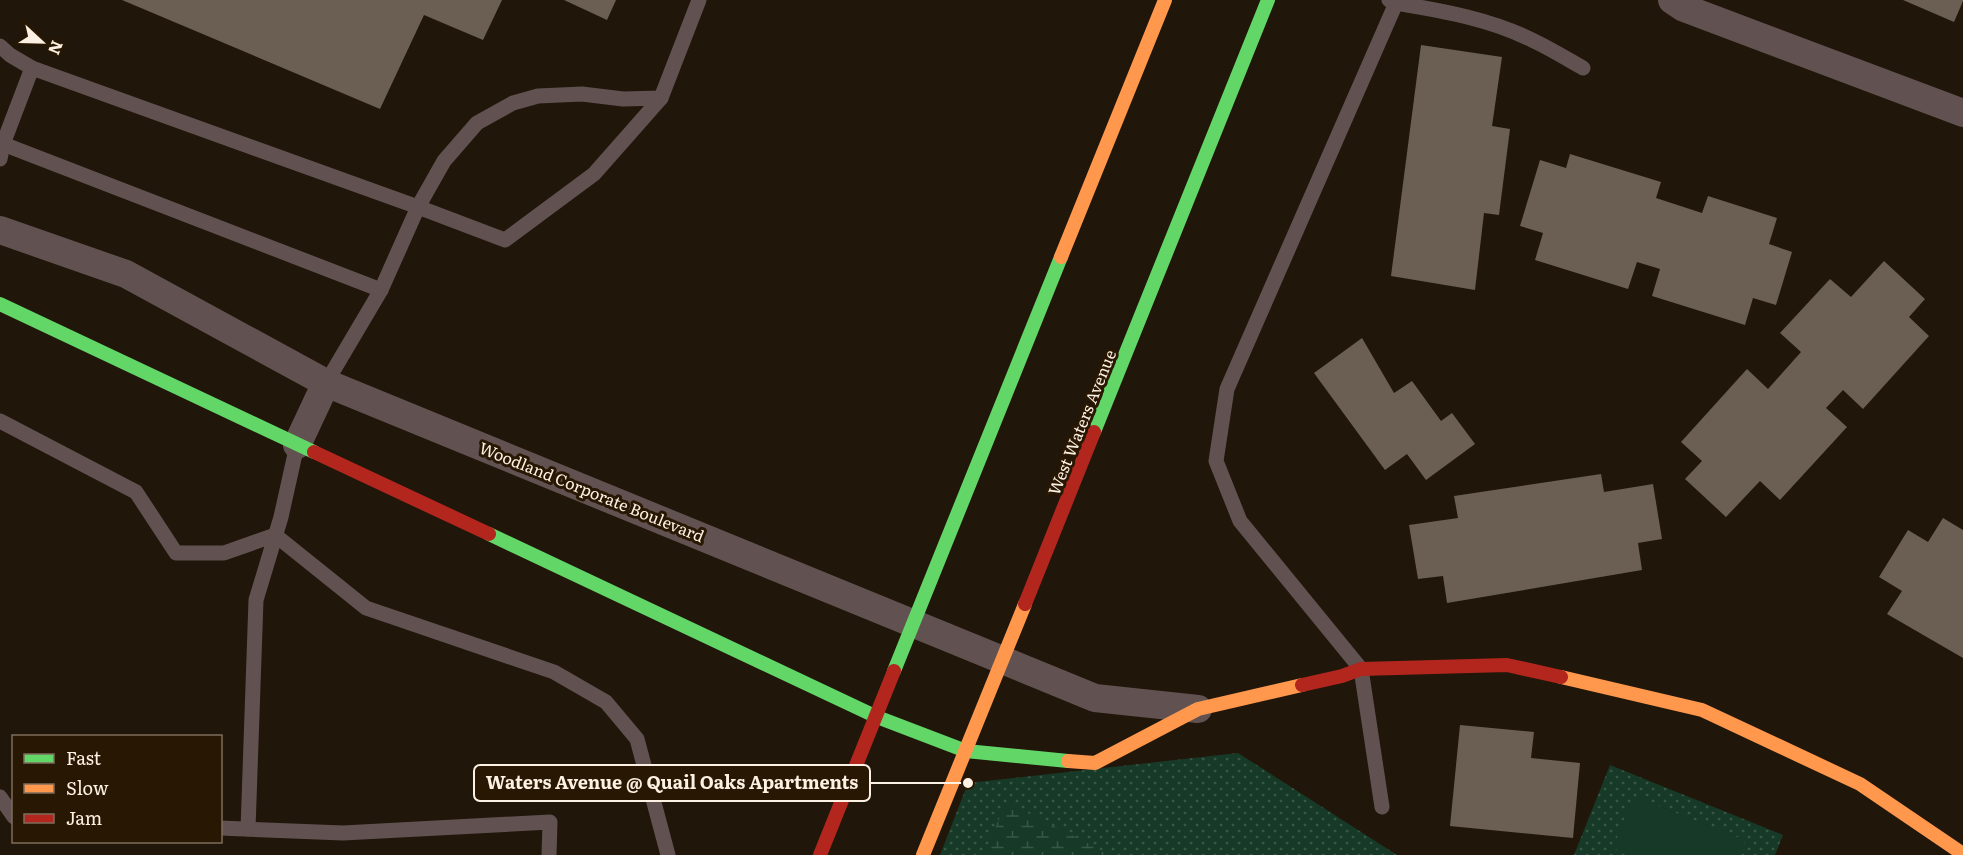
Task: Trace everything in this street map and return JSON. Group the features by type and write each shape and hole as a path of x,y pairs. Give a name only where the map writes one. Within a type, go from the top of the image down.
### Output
{"street":[{"path":"820,855 1165,0"},
{"name":"West Waters Avenue","path":"923,855 1268,0"},
{"path":"1672,0 1684,8 1963,113"},
{"name":"Woodland Corporate Boulevard","path":"0,230 126,274 326,383 1095,698 1198,709"},
{"path":"0,304 877,717 966,751 1095,763 1198,709 1342,676 1361,669 1507,665 1702,710 1860,784 1963,854"},
{"path":"297,445 326,383"}],"lane":[{"path":"0,46 10,56 32,68 505,240 594,174 661,98 699,0"},
{"path":"1382,807 1361,669 1240,521 1216,461 1227,389 1392,1 1491,24 1533,40 1583,68"},
{"path":"32,68 1,152 381,290"},
{"path":"326,383 381,290 418,207 444,161 477,123 513,103 538,96 582,94 623,99 661,98"},
{"path":"0,422 136,492 176,553 224,553 275,535"},
{"path":"248,829 256,600 297,445"},
{"path":"275,535 366,608 554,672 606,702 637,739 669,855"},
{"path":"0,797 12,816"},
{"path":"222,828 343,833 549,822 549,855"}],"green space":[{"path":"1238,753 1397,855 940,855 968,783"},
{"path":"1610,765 1783,835 1775,855 1574,855"},
{"path":"1633,796 1745,840 1740,855 1630,855 1613,848"},
{"path":"1006,802 1111,855 984,855"}],"building":[{"path":"122,0 502,0 483,40 424,15 380,109"},
{"path":"564,0 616,0 607,20"},
{"path":"1903,0 1963,0 1963,1 1954,22"},
{"path":"1421,45 1502,57 1492,126 1510,129 1499,215 1484,213 1475,290 1391,276"},
{"path":"1570,154 1661,182 1656,198 1702,213 1708,196 1777,218 1769,244 1792,252 1776,305 1753,298 1745,325 1652,296 1660,269 1637,262 1628,289 1535,260 1543,233 1520,226 1540,160 1566,168"},
{"path":"1884,261 1925,299 1909,317 1929,336 1863,409 1843,390 1826,408 1847,427 1780,500 1760,481 1726,517 1685,479 1702,461 1681,442 1747,369 1768,389 1801,352 1780,333 1830,279 1851,297"},
{"path":"1362,338 1394,393 1412,381 1441,421 1452,413 1475,444 1426,480 1407,454 1385,470 1314,373"},
{"path":"1601,474 1604,492 1653,484 1662,539 1638,543 1642,570 1447,603 1443,576 1418,579 1409,525 1458,518 1454,496"},
{"path":"1943,518 1963,530 1963,658 1887,614 1902,591 1879,577 1908,530 1928,542"},
{"path":"1460,725 1534,732 1531,758 1580,763 1573,838 1450,826"}],"traffic: fast":[{"path":"1094,432 1268,0"},
{"path":"894,671 1061,257"},
{"path":"0,304 314,452"},
{"path":"489,534 877,717 966,751 1068,761"}],"traffic: slow":[{"path":"1061,257 1165,0"},
{"path":"923,855 1025,604"},
{"path":"1561,677 1702,710 1860,784 1963,854"},
{"path":"1068,761 1095,763 1198,709 1302,685"}],"traffic: jam":[{"path":"1025,604 1094,432"},
{"path":"314,452 489,534"},
{"path":"1302,685 1361,669 1507,665 1561,677"},
{"path":"820,855 894,671"}],"place":[{"name":"Waters Avenue @ Quail Oaks Apartments","path":"968,783"}]}
